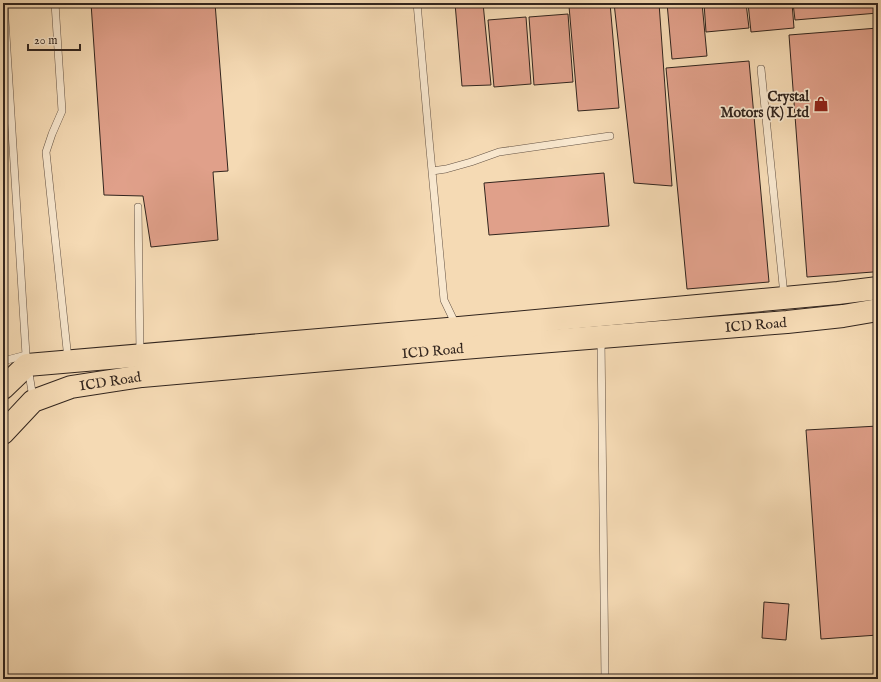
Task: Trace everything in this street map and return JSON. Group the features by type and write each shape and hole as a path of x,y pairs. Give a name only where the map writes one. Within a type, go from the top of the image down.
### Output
{"main road":[{"name":"ICD Road","path":"3,433 34,401 71,387 142,376 784,298 878,288"},
{"name":"ICD Road","path":"27,360 69,361 140,355 460,338 601,337 787,322 843,316 878,310"},
{"path":"3,388 27,360"}],"lane":[{"path":"4,3 27,360 34,401"},
{"path":"55,3 62,111 46,152 69,361"},
{"path":"417,3 444,300 460,338"},
{"path":"760,69 784,298"},
{"path":"432,171 452,168 498,152 610,136"},
{"path":"138,207 140,355"},
{"path":"601,337 605,679"},
{"path":"3,361 27,360"}],"building":[{"path":"91,3 215,3 228,171 213,172 218,240 151,247 143,196 104,195"},
{"path":"455,3 483,3 491,85 462,86"},
{"path":"610,3 619,108 578,111 569,6"},
{"path":"614,3 659,3 672,186 634,183"},
{"path":"667,3 702,3 707,56 672,59"},
{"path":"704,3 746,3 749,28 706,32"},
{"path":"748,3 792,3 794,28 751,32"},
{"path":"793,3 877,3 878,13 795,20"},
{"path":"568,14 573,82 534,85 529,17"},
{"path":"526,17 531,84 494,87 488,20"},
{"path":"878,28 878,267 873,272 807,277 789,35"},
{"path":"749,61 769,282 687,289 666,68"},
{"path":"604,173 609,226 489,235 484,183"},
{"path":"878,426 878,635 821,639 806,430"},
{"path":"764,602 789,604 786,640 762,638"}],"place":[{"name":"Crystal Motors (K) Ltd","path":"821,104"}]}
